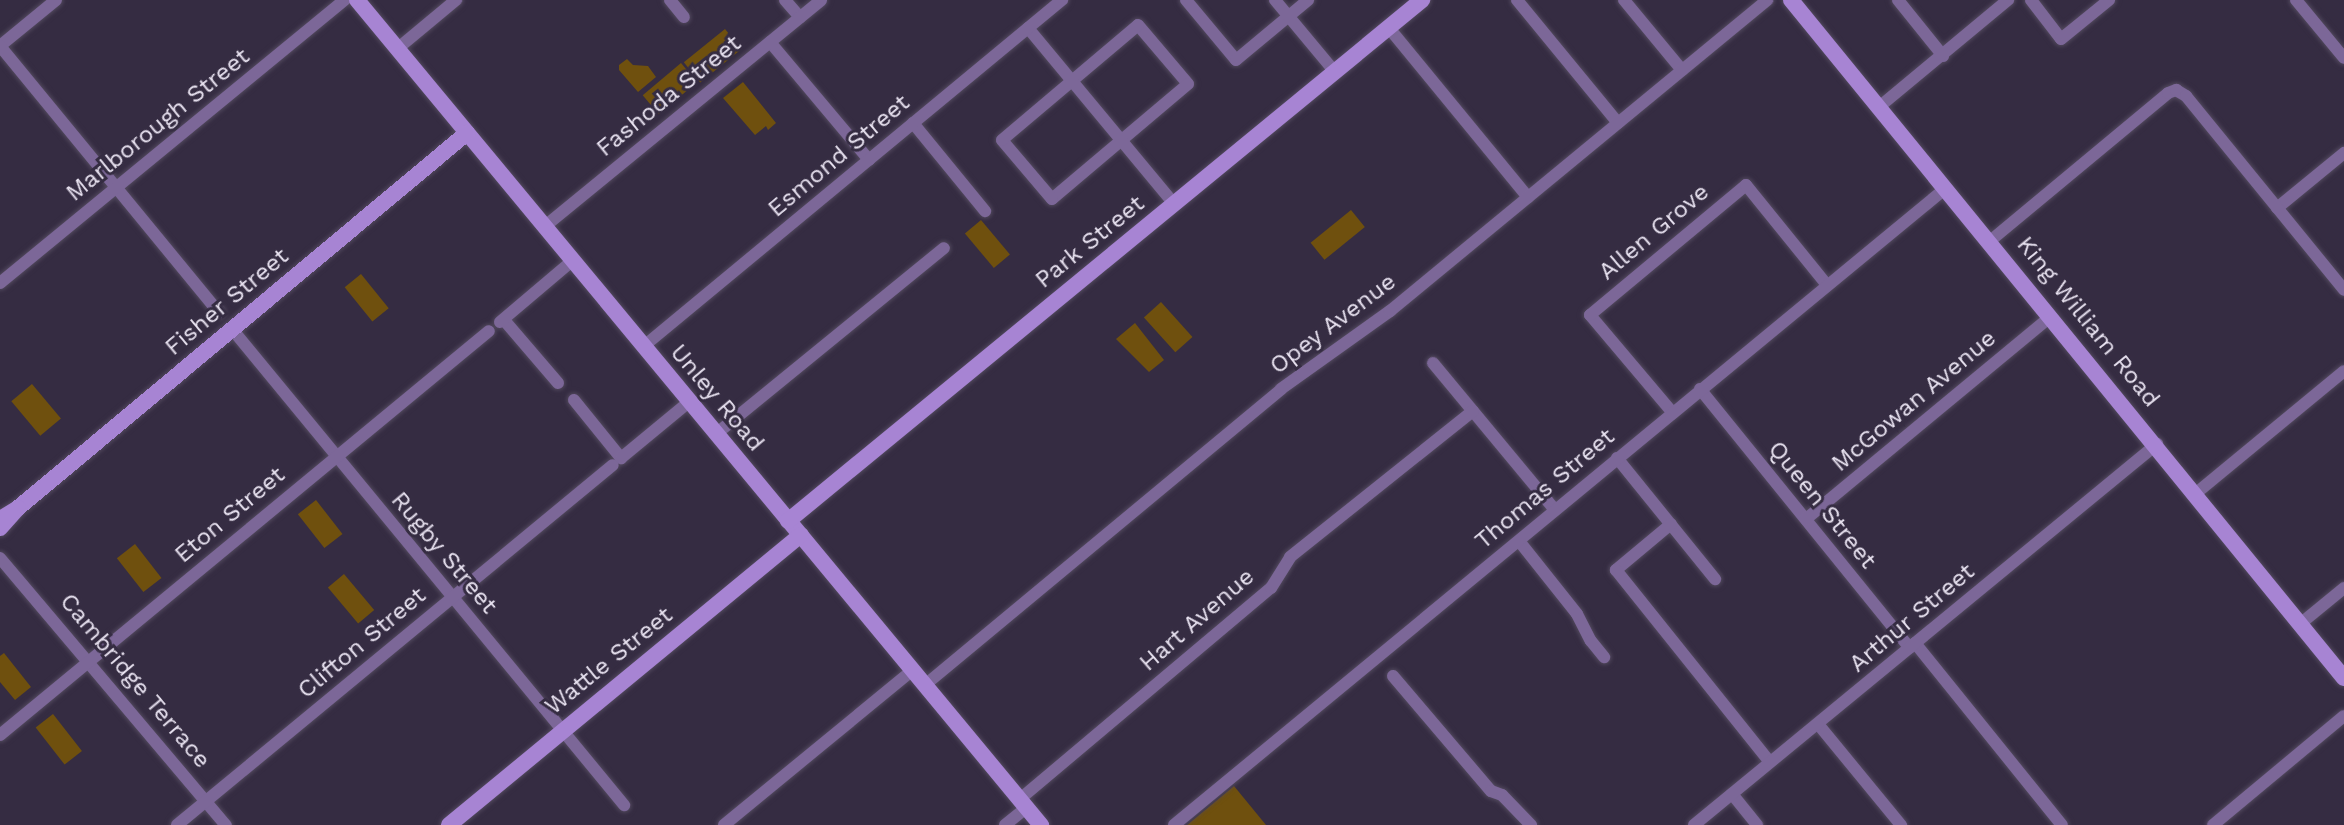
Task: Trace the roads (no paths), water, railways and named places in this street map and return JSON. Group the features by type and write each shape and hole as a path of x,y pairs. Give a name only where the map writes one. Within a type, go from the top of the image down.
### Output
{"main road":[{"name":"Unley Road","path":"357,0 1041,825"},
{"name":"King William Road","path":"1791,0 2157,444 2344,678"},
{"name":"Park Street","path":"788,521 1389,28 1416,2"},
{"name":"Fisher Street","path":"0,528 18,508 467,133"},
{"name":"Fisher Street","path":"0,519 18,508"},
{"name":"Wattle Street","path":"449,825 801,535"}],"street":[{"path":"56,0 0,46 219,313"},
{"name":"Marlborough Street","path":"0,283 345,0"},
{"path":"397,49 456,0"},
{"path":"670,0 684,17"},
{"path":"785,0 800,17"},
{"name":"Fashoda Street","path":"544,227 821,0"},
{"name":"Esmond Street","path":"644,346 1062,0"},
{"path":"1186,0 1236,60 1308,0"},
{"path":"1275,0 1335,72"},
{"path":"1517,0 1618,123"},
{"path":"1624,0 1682,70"},
{"name":"Opey Avenue","path":"925,685 1281,389 1390,311 1767,0"},
{"path":"1898,0 1943,56"},
{"path":"1879,107 2008,0"},
{"path":"2031,0 2061,39 2109,0"},
{"path":"2296,0 2344,58"},
{"path":"1138,25 1188,84 1122,140 1052,199 1002,140 1138,25"},
{"path":"1028,28 1174,204"},
{"path":"1389,28 1528,197"},
{"path":"770,42 869,160"},
{"path":"1990,241 2168,93 2176,90 2186,96 2344,290"},
{"path":"913,123 985,211"},
{"path":"2277,208 2344,153"},
{"name":"Allen Grove","path":"1672,412 1590,315 1746,185 1827,285"},
{"name":"Thomas Street","path":"1174,825 1946,188"},
{"path":"716,434 944,248"},
{"path":"558,383 502,321 572,261"},
{"name":"McGowan Avenue","path":"1806,519 2051,316"},
{"name":"Rugby Street","path":"232,329 624,805"},
{"name":"Eton Street","path":"0,735 489,331"},
{"path":"1433,363 1555,510"},
{"path":"2195,494 2344,371"},
{"name":"Queen Street","path":"1700,389 2062,825"},
{"path":"574,400 617,461"},
{"name":"Clifton Street","path":"177,825 689,402"},
{"name":"Hart Avenue","path":"1005,825 1023,803 1271,588 1290,557 1473,411"},
{"name":"Arthur Street","path":"1694,825 2157,444"},
{"path":"1617,458 1715,579"},
{"path":"1671,524 1616,570 1770,762"},
{"path":"1519,541 1577,614 1591,641 1604,657"},
{"name":"Cambridge Terrace","path":"0,549 4,562 226,825"},
{"path":"2300,624 2344,588"},
{"path":"724,825 913,670"},
{"path":"1393,676 1491,791 1502,795 1531,825"},
{"path":"2213,825 2344,716"},
{"path":"1818,724 1901,825"},
{"path":"1732,794 1757,825"}]}
